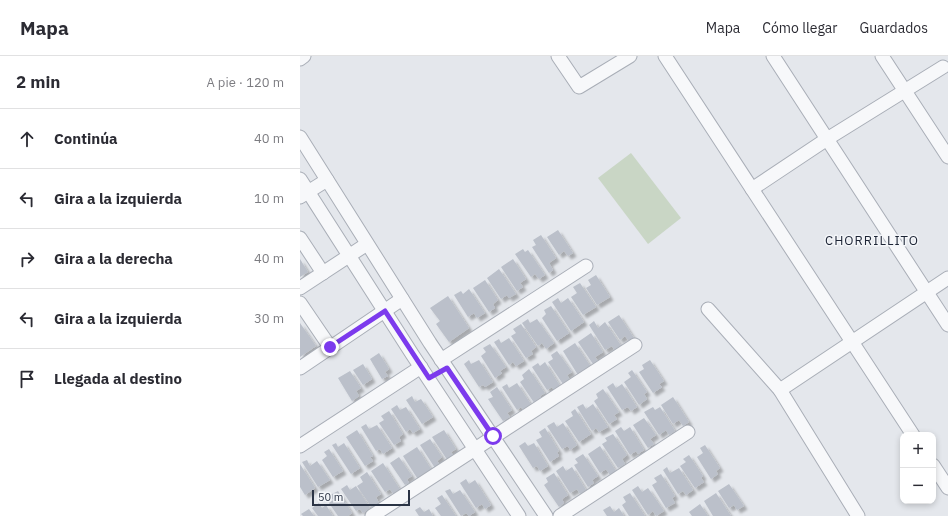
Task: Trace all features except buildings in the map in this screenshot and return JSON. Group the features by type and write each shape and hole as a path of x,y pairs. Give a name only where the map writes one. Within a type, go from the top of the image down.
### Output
{"street":[{"path":"300,59 304,56"},
{"path":"558,56 579,87 630,56"},
{"path":"665,56 911,432"},
{"path":"773,56 948,324"},
{"path":"882,56 948,157"},
{"path":"752,189 827,139 943,67"},
{"path":"300,137 430,343 546,516"},
{"path":"300,179 304,194 349,256 519,516"},
{"path":"304,194 327,180"},
{"path":"300,238 323,273"},
{"path":"300,288 367,244"},
{"path":"429,378 444,364 586,266"},
{"path":"780,390 948,278"},
{"path":"300,368 402,299"},
{"path":"300,303 330,347"},
{"path":"708,309 780,390 858,516"},
{"path":"412,354 430,343"},
{"path":"372,516 635,345"},
{"path":"300,446 421,367"},
{"path":"560,516 688,432"},
{"path":"935,468 948,488"}],"green space":[{"path":"631,153 681,218 648,244 598,178"}],"district":[{"name":"CHORRILLITO","path":"872,240"}],"route":[{"path":"330,347 385,311 429,378 447,368 493,436"}]}
